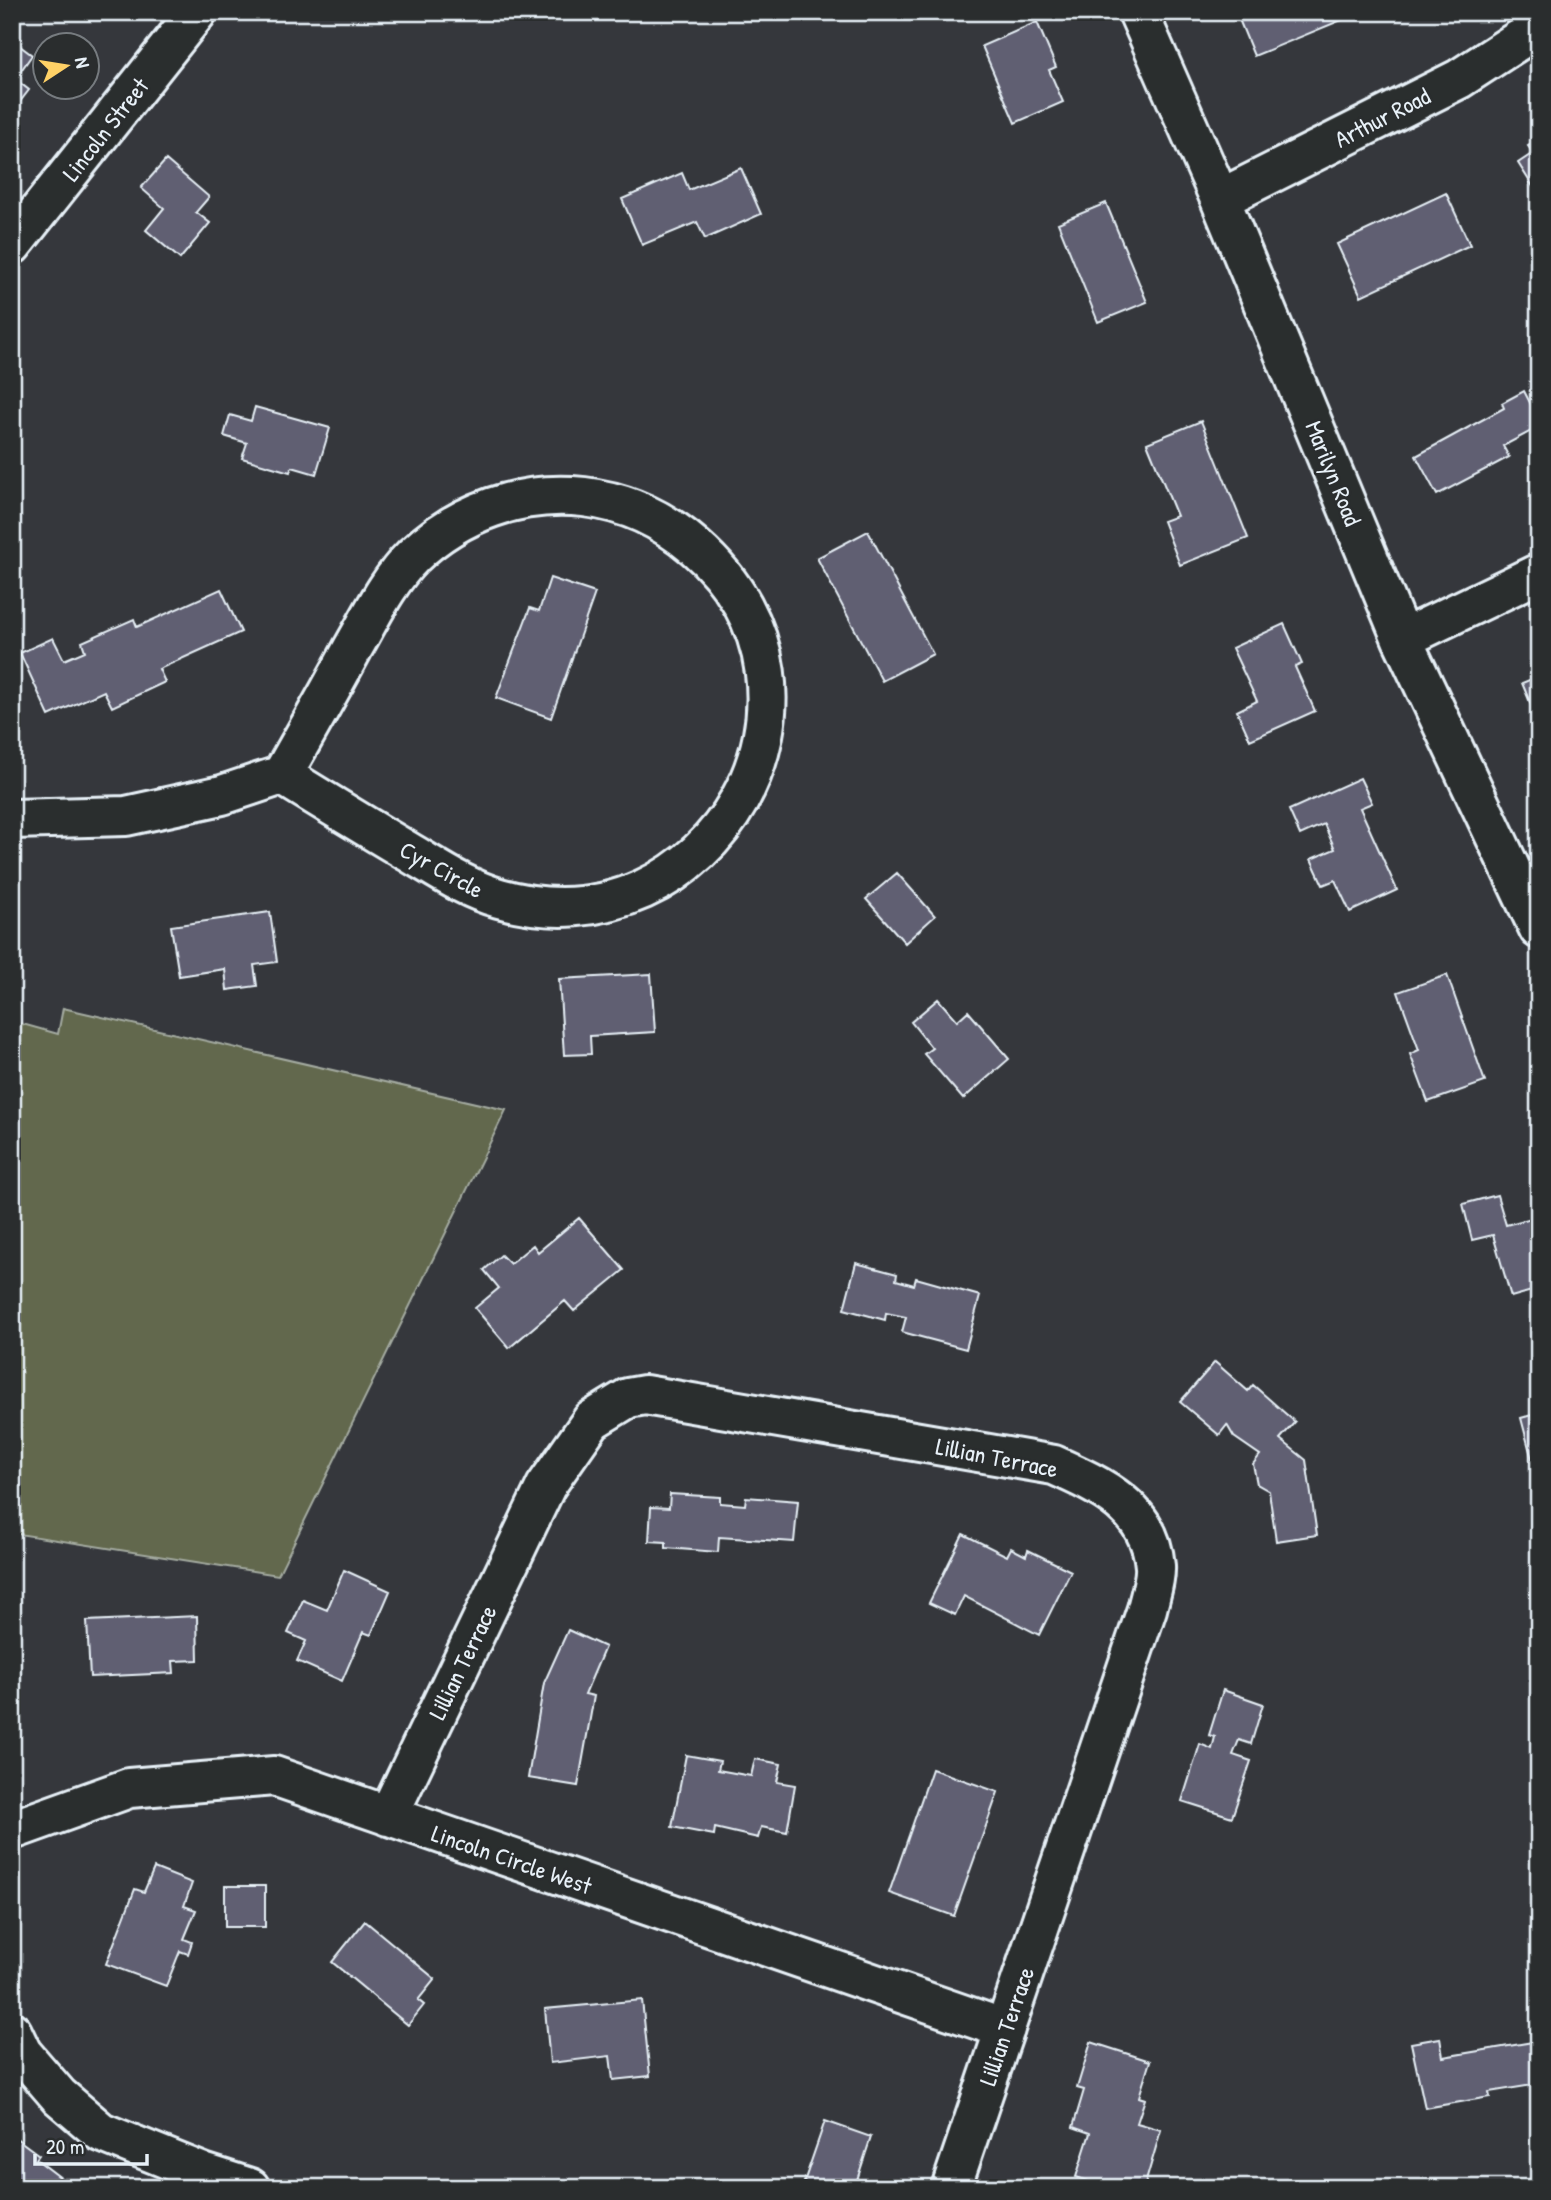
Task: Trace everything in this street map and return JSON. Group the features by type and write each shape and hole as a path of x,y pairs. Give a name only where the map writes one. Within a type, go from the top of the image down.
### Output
{"street":[{"name":"Lincoln Street","path":"12,245 197,12"},
{"name":"Marilyn Road","path":"1138,12 1220,199 1402,639 1539,929"},
{"name":"Arthur Road","path":"1220,199 1458,79 1539,27"},
{"name":"Cyr Circle","path":"562,494 604,499 643,513 680,534 711,561 736,595 754,633 764,674 766,715 759,757 744,795 721,830 692,860 657,884 619,900 579,907 537,907 496,898 458,881 282,775 386,590 412,557 444,530 494,506 521,498 562,494"},
{"path":"1402,639 1539,573"},
{"path":"12,819 126,816 222,795 282,775"},
{"name":"Lillian Terrace","path":"388,1816 546,1486 592,1420 628,1398 645,1395 1054,1465 1104,1488 1131,1511 1149,1539 1155,1568 1147,1609 951,2188"},
{"name":"Lincoln Circle West","path":"12,1830 129,1788 274,1776 1005,2029"},
{"path":"12,2032 22,2053 59,2096 101,2132 203,2173 250,2188"}],"green space":[{"path":"63,1008 506,1110 278,1575 12,1533 12,1021 58,1034"}],"building":[{"path":"1236,12 1347,12 1349,17 1254,56"},
{"path":"1037,22 1056,67 1049,70 1063,102 1015,123 982,46"},
{"path":"12,40 32,55 15,79 29,90 12,112"},
{"path":"1539,139 1539,196 1518,163 1533,153 1528,146"},
{"path":"166,160 209,197 196,212 210,223 180,259 146,230 164,208 141,188"},
{"path":"741,168 761,214 705,239 697,222 642,245 622,199 682,173 689,190"},
{"path":"1446,193 1470,245 1361,296 1337,244"},
{"path":"1106,203 1147,302 1098,322 1058,223"},
{"path":"1524,391 1539,420 1539,427 1503,446 1509,457 1437,495 1416,456 1504,408 1502,403"},
{"path":"255,407 330,428 316,474 292,467 290,472 242,458 247,443 224,436 230,415 251,421"},
{"path":"1201,421 1248,538 1180,565 1163,521 1177,516 1147,443"},
{"path":"868,531 933,654 882,681 817,558"},
{"path":"550,578 595,593 551,718 496,698 530,608 539,611"},
{"path":"221,589 241,632 159,669 165,682 112,707 104,691 49,716 20,653 53,638 64,660 85,651 82,642 134,619 137,627"},
{"path":"1284,624 1302,664 1295,667 1315,711 1250,740 1237,711 1257,701 1232,648"},
{"path":"1539,676 1539,724 1522,683"},
{"path":"1360,778 1372,803 1360,808 1397,890 1350,912 1335,880 1323,885 1311,859 1335,849 1324,824 1300,835 1289,810"},
{"path":"897,873 935,916 905,943 866,899"},
{"path":"270,912 277,962 254,965 257,986 227,990 225,969 179,976 171,926"},
{"path":"651,974 655,1032 590,1036 591,1054 564,1055 559,979"},
{"path":"1447,975 1485,1082 1428,1102 1410,1054 1419,1050 1398,992"},
{"path":"938,999 957,1021 968,1011 1009,1059 963,1099 924,1054 932,1048 911,1022"},
{"path":"1497,1195 1506,1225 1539,1216 1539,1289 1511,1297 1493,1235 1472,1240 1463,1204"},
{"path":"579,1218 624,1270 574,1311 565,1301 509,1348 475,1308 499,1288 484,1270 501,1255 510,1264 533,1245 538,1252"},
{"path":"856,1263 897,1274 896,1280 914,1285 916,1278 980,1296 966,1349 902,1332 906,1317 886,1313 885,1320 844,1309"},
{"path":"1215,1362 1248,1391 1253,1385 1295,1422 1280,1439 1306,1460 1317,1535 1276,1541 1269,1491 1257,1484 1253,1464 1260,1455 1234,1437 1227,1425 1219,1435 1180,1402"},
{"path":"1539,1413 1539,1486 1521,1418"},
{"path":"670,1494 720,1497 720,1503 745,1505 746,1497 798,1501 794,1542 719,1537 718,1552 666,1548 666,1542 649,1541 651,1507 669,1508"},
{"path":"963,1534 1007,1556 1011,1548 1026,1556 1028,1550 1071,1571 1039,1635 964,1596 955,1615 929,1603"},
{"path":"344,1570 390,1591 371,1635 363,1632 342,1681 297,1661 306,1641 288,1633 303,1600 327,1610"},
{"path":"197,1616 198,1660 173,1661 174,1673 90,1677 87,1621"},
{"path":"568,1630 605,1647 585,1694 594,1696 578,1786 528,1778 544,1683"},
{"path":"1223,1690 1263,1704 1251,1744 1239,1740 1233,1755 1251,1761 1232,1817 1182,1801 1200,1744 1212,1749 1215,1737 1209,1735"},
{"path":"686,1755 720,1761 718,1770 751,1776 755,1759 781,1764 777,1782 795,1785 787,1832 761,1827 758,1838 715,1828 714,1835 672,1827"},
{"path":"932,1769 998,1792 954,1916 889,1893"},
{"path":"154,1868 192,1883 184,1906 196,1910 184,1939 192,1942 188,1954 180,1951 166,1986 106,1964 135,1889 144,1892"},
{"path":"225,1886 265,1886 265,1927 225,1927"},
{"path":"365,1921 435,1979 418,2000 424,2005 408,2025 332,1962"},
{"path":"642,2000 650,2076 613,2080 610,2056 550,2063 545,2009"},
{"path":"1440,2038 1443,2057 1539,2041 1539,2084 1489,2092 1490,2097 1425,2108 1411,2043"},
{"path":"1091,2042 1150,2061 1139,2097 1145,2099 1137,2123 1161,2130 1144,2188 1110,2188 1076,2177 1090,2133 1073,2127 1084,2090 1077,2088"},
{"path":"825,2121 871,2137 857,2180 864,2183 863,2188 802,2188"},
{"path":"12,2135 39,2155 36,2159 74,2188 12,2188"}]}
